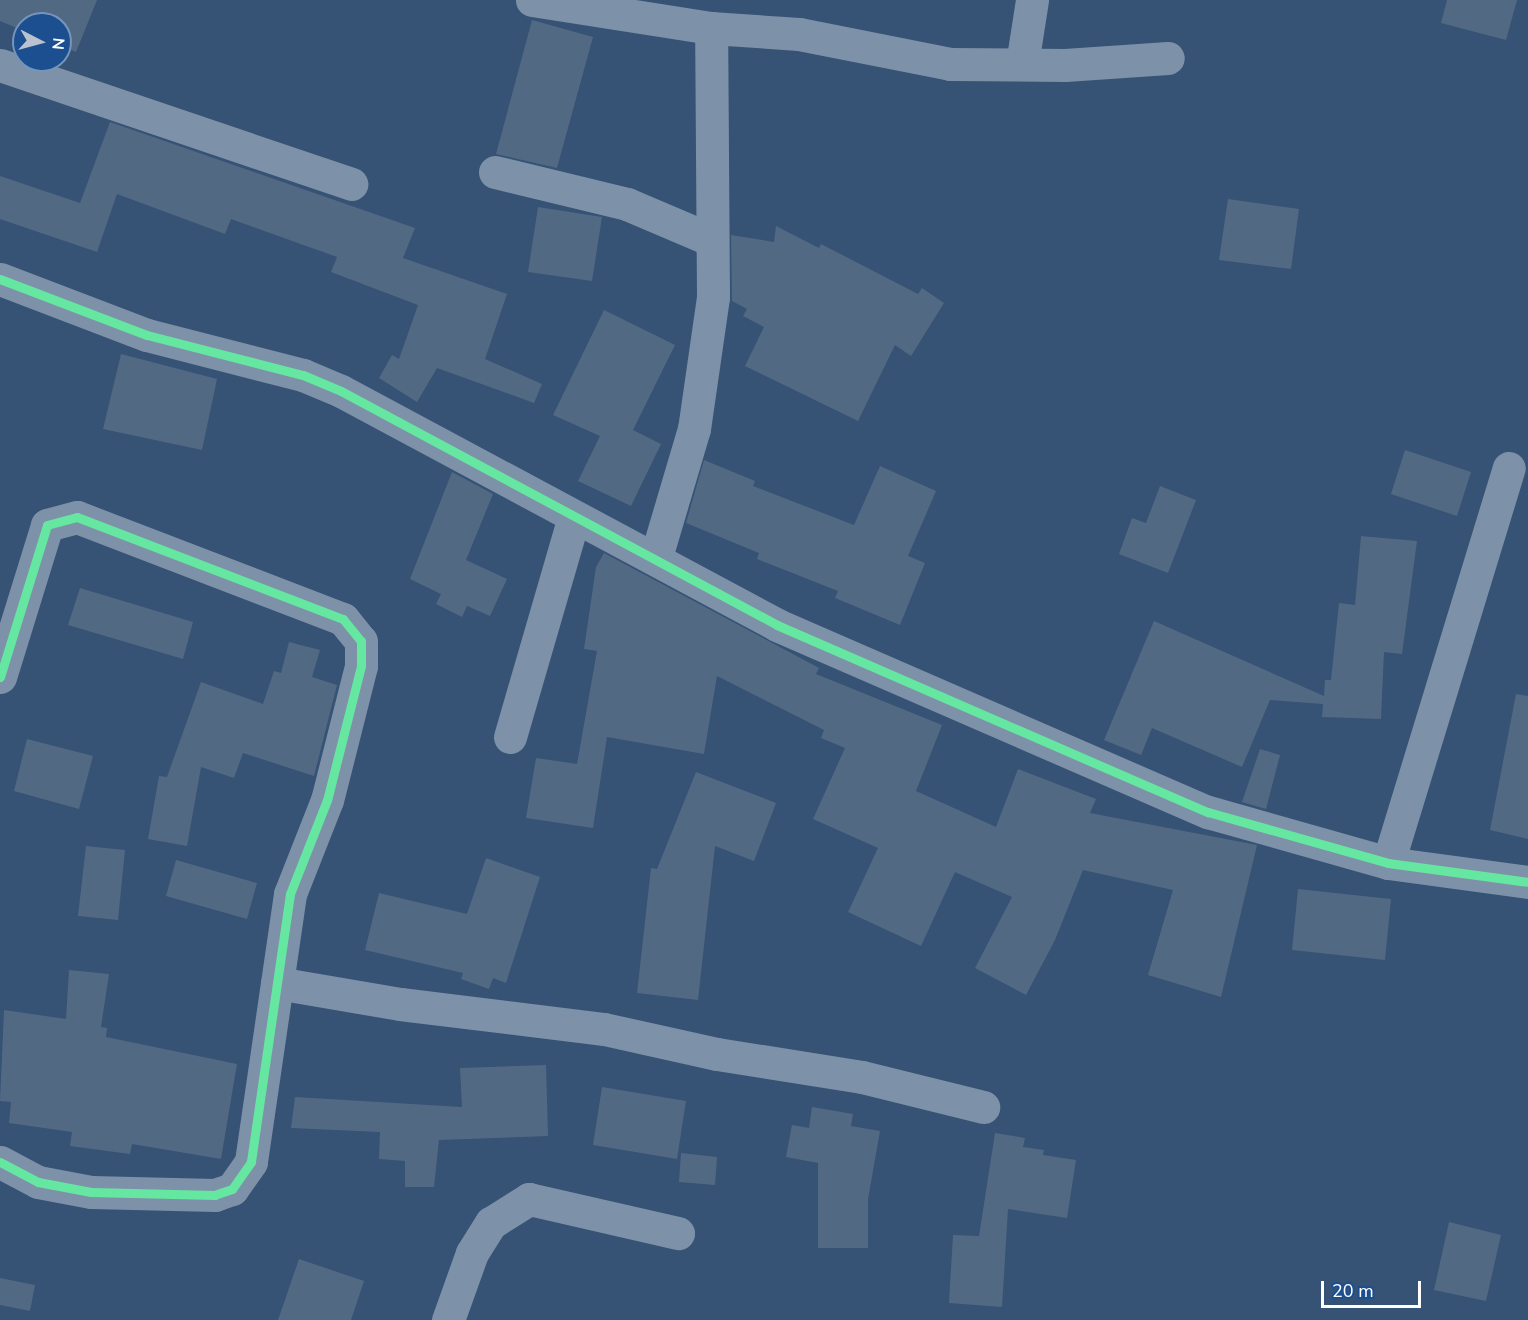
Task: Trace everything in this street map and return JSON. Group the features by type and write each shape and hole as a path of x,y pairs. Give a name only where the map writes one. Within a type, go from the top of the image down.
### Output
{"street":[{"path":"532,0 711,28 799,34 950,64 1022,64 1168,58"},
{"path":"1022,64 1032,0"},
{"path":"656,557 694,429 713,297 711,28"},
{"path":"0,64 351,184"},
{"path":"495,172 627,204 712,240"},
{"path":"0,279 147,335 303,375 574,517 656,557 777,626 1208,812 1388,862 1528,882"},
{"path":"1388,862 1509,468"},
{"path":"0,677 47,525 78,517 343,619 361,641 361,666 327,800 290,894 251,1162 232,1189 215,1195 91,1192 38,1182 0,1162"},
{"path":"510,736 574,517"},
{"path":"277,982 400,1004 604,1029 717,1054 862,1077 983,1107"},
{"path":"448,1320 472,1253 491,1223 529,1199 678,1233"}],"building":[{"path":"0,0 97,0 76,52 72,50 72,12 12,12 12,26 0,21"},
{"path":"1447,0 1517,0 1506,40 1441,23"},
{"path":"532,20 593,37 557,168 496,154"},
{"path":"110,122 415,228 403,258 507,294 485,359 542,384 534,403 437,368 417,402 379,378 392,355 399,359 418,305 331,272 337,257 231,219 225,234 117,194 97,252 0,219 0,176 80,203"},
{"path":"1228,199 1299,209 1291,269 1219,260"},
{"path":"538,207 602,217 592,281 528,272"},
{"path":"776,226 819,248 821,244 918,294 922,288 944,303 911,356 895,345 858,421 745,366 764,327 743,316 747,309 732,301 731,235 774,242"},
{"path":"604,310 675,345 633,430 661,444 631,506 578,481 600,436 553,415"},
{"path":"121,354 217,379 202,450 103,429"},
{"path":"1405,450 1471,472 1457,516 1391,494"},
{"path":"704,460 755,481 753,486 854,525 880,466 936,491 908,556 925,563 900,625 835,598 838,591 757,559 759,553 686,523"},
{"path":"452,472 493,494 466,560 507,579 490,616 467,606 462,617 436,604 441,594 410,579"},
{"path":"1160,486 1196,500 1168,573 1119,554 1132,518 1146,523"},
{"path":"1361,536 1417,541 1402,654 1384,652 1381,719 1322,717 1323,704 1270,700 1242,767 1152,728 1141,755 1104,740 1154,621 1324,696 1325,680 1331,680 1339,603 1355,605"},
{"path":"604,553 819,668 816,674 942,725 916,791 996,827 1018,769 1096,799 1090,813 1257,845 1221,997 1148,975 1173,890 1083,870 1055,940 1026,995 975,968 1012,897 955,872 921,946 848,912 878,848 813,819 845,748 821,738 824,730 717,676 704,754 607,737 593,828 526,818 536,758 577,764 597,651 584,649 596,567"},
{"path":"80,588 193,622 183,659 68,625"},
{"path":"289,642 320,650 312,677 337,685 314,776 243,753 234,778 201,767 187,846 148,839 159,776 167,777 201,682 263,704 274,671 281,673"},
{"path":"1516,694 1528,696 1528,839 1490,830"},
{"path":"27,739 93,756 79,809 14,791"},
{"path":"1260,749 1280,755 1266,809 1242,802"},
{"path":"696,772 776,803 754,861 715,846 698,1000 637,993 651,868 657,869"},
{"path":"86,846 125,850 118,920 78,916"},
{"path":"486,858 540,877 506,983 493,978 489,989 461,979 463,973 365,950 379,893 467,914"},
{"path":"176,860 257,883 247,919 166,896"},
{"path":"1298,889 1391,899 1385,960 1292,950"},
{"path":"69,970 109,974 101,1027 107,1028 106,1037 237,1064 221,1159 132,1144 130,1154 70,1146 72,1132 9,1123 11,1102 0,1101 4,1010 66,1019"},
{"path":"546,1065 548,1136 439,1140 434,1187 405,1187 405,1161 379,1159 380,1132 291,1128 295,1097 462,1107 460,1068"},
{"path":"602,1087 686,1101 677,1159 593,1145"},
{"path":"812,1107 853,1114 851,1126 880,1131 868,1199 868,1248 818,1248 818,1163 786,1157 792,1125 809,1128"},
{"path":"995,1133 1025,1138 1023,1147 1044,1150 1043,1155 1076,1160 1067,1218 1008,1209 1002,1307 949,1303 953,1235 979,1236"},
{"path":"681,1153 717,1157 715,1185 679,1182"},
{"path":"1449,1222 1501,1235 1486,1301 1434,1290"},
{"path":"299,1259 364,1281 351,1320 278,1320"},
{"path":"0,1278 35,1285 30,1311 0,1305"}],"cycle path":[{"path":"0,279 147,335 303,375 341,391 777,625 1208,812 1388,863 1528,882"},
{"path":"0,677 47,525 77,517 343,619 361,641 361,666 327,800 290,894 251,1162 232,1189 215,1195 91,1192 38,1182 0,1162"}]}
